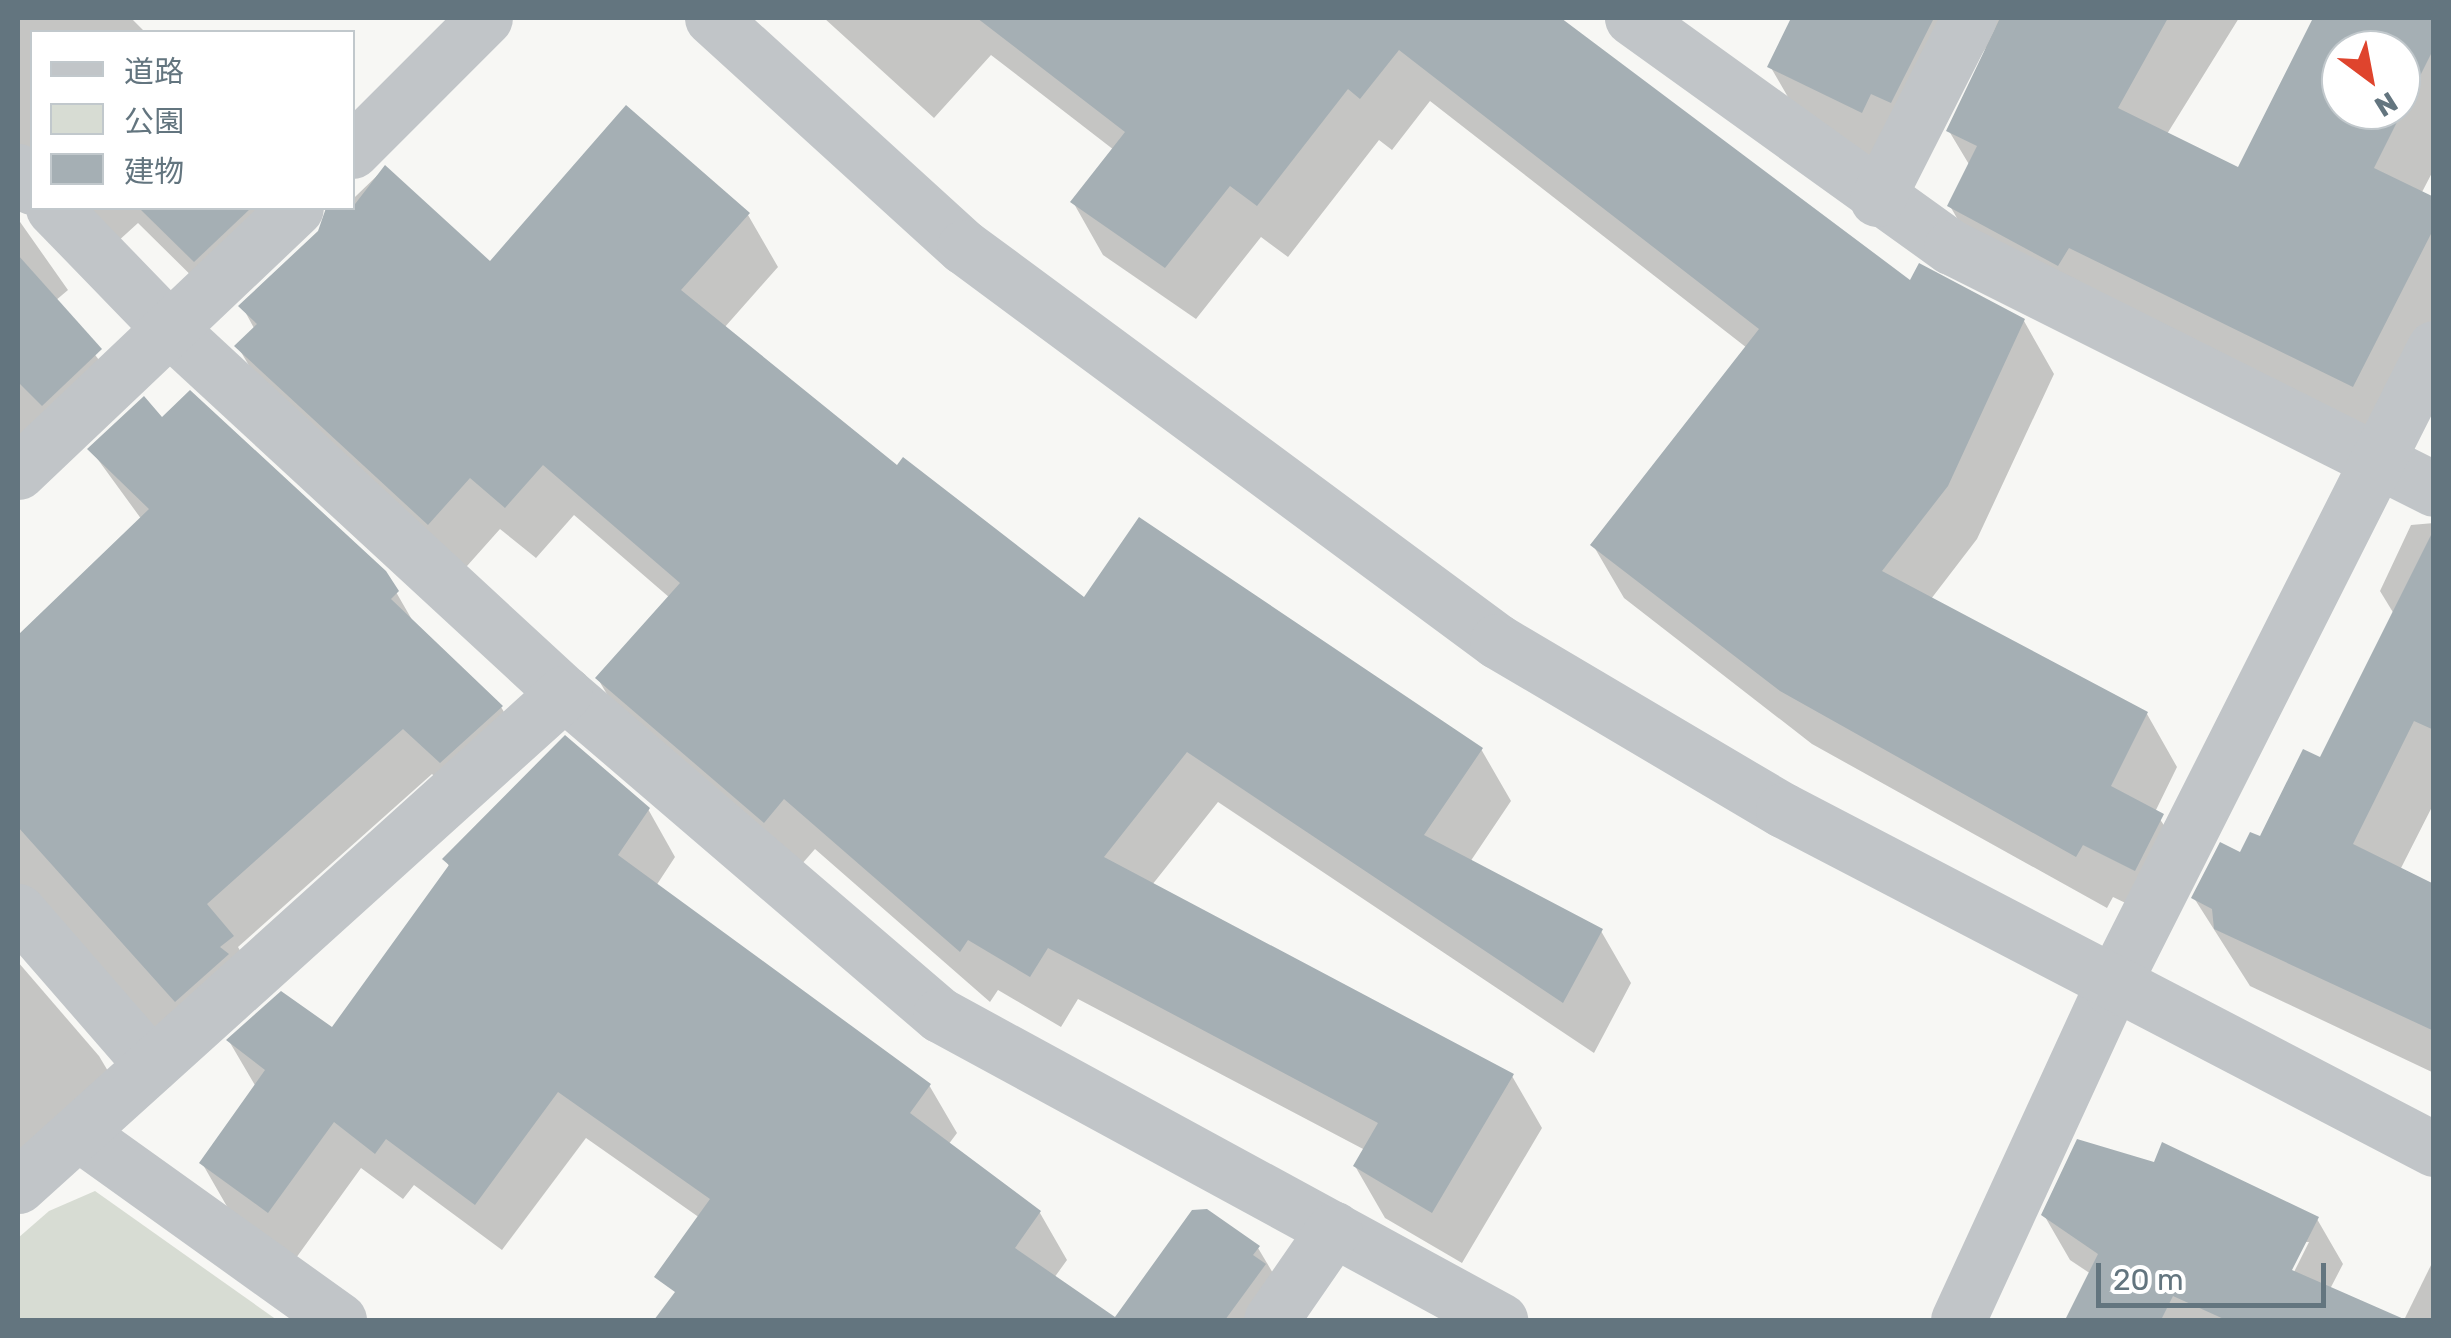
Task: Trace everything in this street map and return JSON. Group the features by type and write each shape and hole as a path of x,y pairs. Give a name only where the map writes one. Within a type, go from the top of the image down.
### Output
{"street":[{"path":"355,148 485,18"},
{"path":"712,18 964,247 1497,641 2111,988 2434,1149"},
{"path":"1632,18 1876,199 1951,247 2434,489"},
{"path":"1876,199 1969,18"},
{"path":"54,210 172,331 564,693 940,1015 1500,1320"},
{"path":"18,472 172,331 294,210"},
{"path":"1958,1320 2111,988 2434,348"},
{"path":"18,1186 564,693"},
{"path":"18,911 152,1065"},
{"path":"78,1132 339,1320"},
{"path":"1270,1320 1334,1229"}],"green space":[{"path":"95,1191 277,1320 18,1320 18,1238 49,1211"}],"building":[{"path":"977,18 1561,18 1910,280 1919,263 2025,319 1948,486 1882,571 2148,712 2111,786 2164,814 2135,871 2083,845 2076,857 1780,691 1590,545 1759,329 1399,50 1360,99 1348,89 1257,206 1230,186 1165,268 1070,202 1125,132"},
{"path":"1791,18 1934,18 1891,103 1871,94 1862,113 1767,67"},
{"path":"2000,18 2168,18 2118,108 2238,167 2313,18 2434,18 2434,48 2421,74 2421,30 2321,30 2321,130 2393,130 2374,168 2434,197 2434,228 2353,387 2069,248 2058,266 1947,206 1977,146 1946,131"},
{"path":"626,105 750,213 681,290 897,465 903,457 1084,597 1139,517 1483,748 1424,835 1603,929 1563,1003 1187,752 1104,857 1514,1074 1432,1213 1353,1166 1378,1123 1048,948 1030,977 968,940 960,952 784,799 764,823 595,678 680,583 543,465 505,508 470,478 428,525 234,346 257,324 238,306 318,231 325,210 355,210 355,204 385,165 490,261"},
{"path":"141,210 249,210 194,262"},
{"path":"18,255 102,349 42,406 18,382"},
{"path":"190,390 386,571 399,591 391,599 503,706 440,763 403,729 207,904 234,936 220,947 229,954 175,1002 18,827 18,635 149,509 87,449 144,396 162,417"},
{"path":"2434,529 2434,730 2414,721 2353,844 2434,884 2434,1031 2214,929 2212,909 2191,898 2220,842 2240,852 2250,832 2260,836 2303,749 2320,757"},
{"path":"565,735 650,808 618,855 931,1084 910,1113 1041,1211 1015,1248 1115,1317 1192,1210 1207,1209 1260,1246 1253,1255 1266,1264 1225,1320 654,1320 675,1292 654,1277 710,1199 558,1092 475,1205 386,1139 375,1154 334,1122 268,1213 199,1163 265,1070 226,1040 281,991 332,1027 449,865 442,859"},
{"path":"2077,1139 2154,1162 2162,1142 2319,1217 2292,1270 2406,1320 2226,1320 2173,1296 2161,1320 2065,1320 2098,1254 2041,1215"}]}
